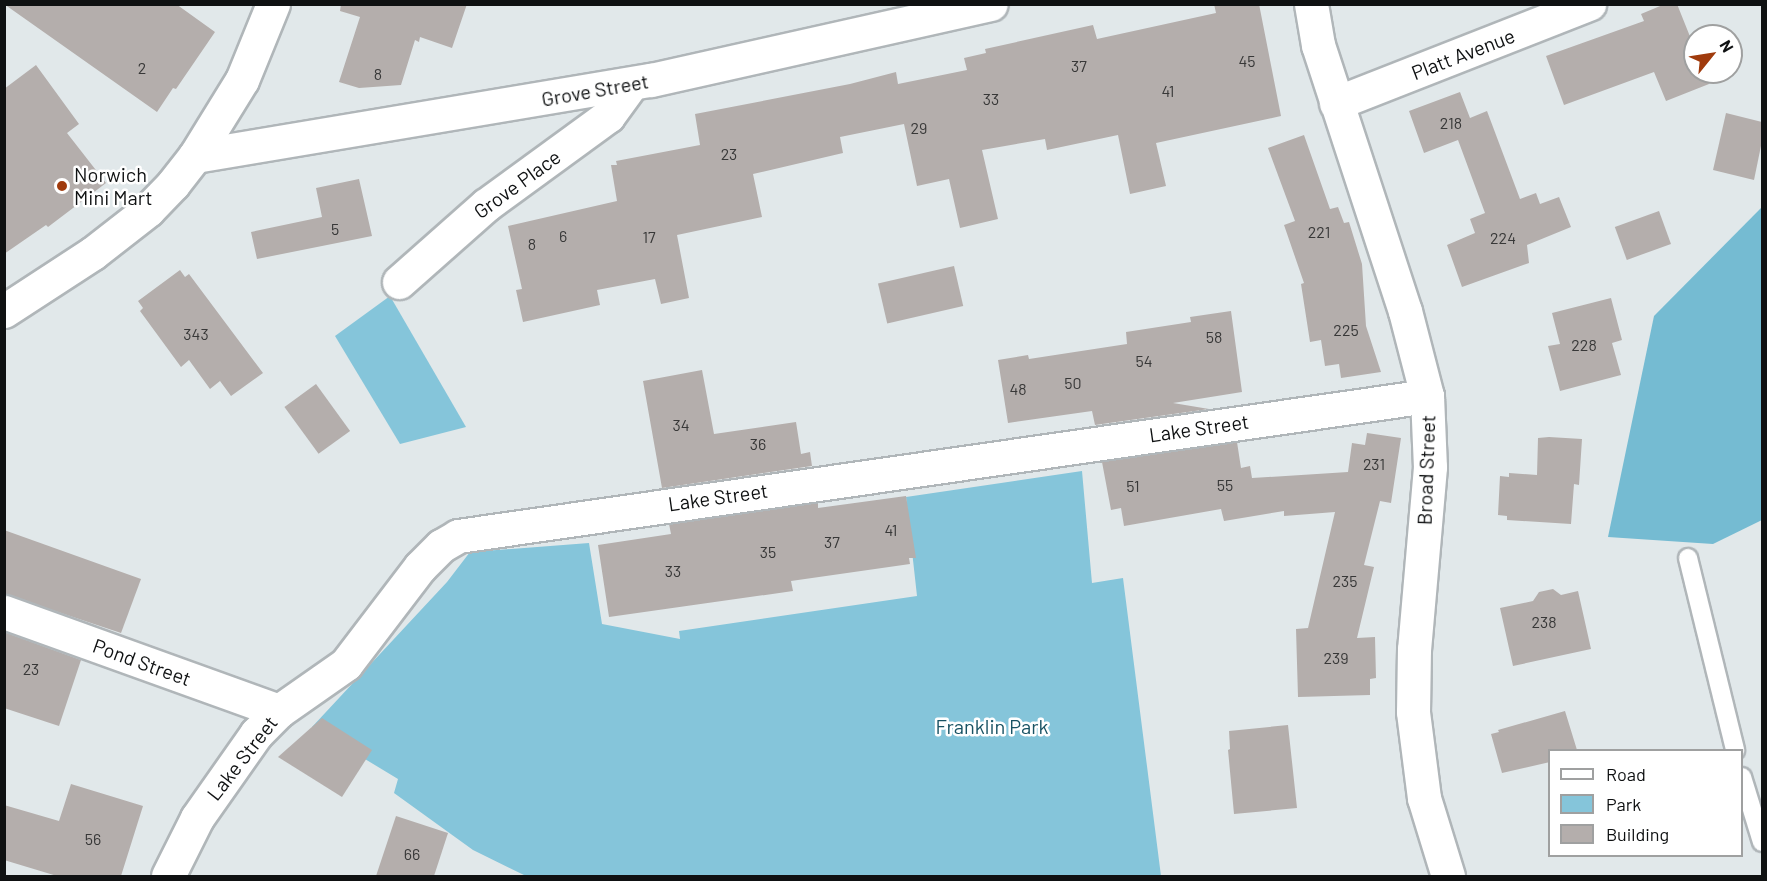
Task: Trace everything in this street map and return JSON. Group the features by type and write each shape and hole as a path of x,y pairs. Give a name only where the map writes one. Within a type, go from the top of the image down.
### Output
{"street":[{"path":"4,311 74,267 132,223 164,195 195,156 242,80 273,4"},
{"name":"Grove Street","path":"195,156 631,84 991,4"},
{"name":"Broad Street","path":"1311,4 1318,45 1405,311 1427,396 1430,467 1414,649 1413,712 1424,798 1448,876"},
{"name":"Platt Avenue","path":"1336,103 1589,4"},
{"name":"Grove Place","path":"399,282 486,205 609,116 631,84"},
{"name":"Lake Street","path":"168,876 189,834 217,787 256,734 279,711 346,664 420,567 441,546 458,536 1427,396"},
{"name":"Pond Street","path":"4,612 279,711"}],"lane":[{"path":"1688,558 1735,749"},
{"path":"1743,780 1762,842"}],"green space":[{"path":"390,296 466,427 400,444 335,336"},
{"name":"Franklin Park","path":"1082,471 1092,583 1123,578 1161,876 526,876 473,850 394,793 398,779 312,727 447,582 470,552 589,543 602,624 680,639 679,631 917,596 906,497"}],"shaded area":[{"path":"1762,207 1762,520 1713,544 1608,537 1654,316"}],"building":[{"path":"4,4 176,4 215,32 176,89 173,88 157,112"},
{"path":"341,4 467,4 452,48 420,37 419,42 415,40 401,85 359,88 339,82 360,17 340,11"},
{"path":"1214,4 1259,4 1281,116 1156,143 1166,186 1130,194 1118,135 1047,150 1045,139 982,150 998,219 960,228 949,179 917,186 904,124 840,137 843,153 753,174 762,217 677,235 689,298 661,304 655,279 597,290 600,305 523,322 516,290 522,289 508,226 617,201 611,165 617,165 616,161 700,145 695,114 850,84 896,72 898,84 967,70 964,58 986,53 985,49 1093,25 1097,39 1216,13"},
{"path":"1665,4 1677,4 1685,24 1683,24 1683,84 1709,84 1666,101 1654,72 1564,105 1546,56 1644,21 1641,14"},
{"path":"36,65 79,124 67,133 106,183 48,227 46,225 4,254 4,89"},
{"path":"1460,92 1470,118 1487,111 1520,199 1536,193 1540,204 1559,197 1571,227 1527,245 1529,263 1462,287 1447,245 1475,233 1470,219 1485,213 1458,140 1424,153 1409,111"},
{"path":"1726,113 1762,122 1762,141 1754,180 1713,170"},
{"path":"1304,135 1330,209 1338,207 1344,223 1349,222 1362,264 1366,326 1381,372 1341,378 1339,364 1325,366 1321,340 1310,342 1301,284 1304,283 1284,225 1295,221 1268,148"},
{"path":"359,179 372,236 257,259 251,232 322,217 316,188"},
{"path":"1659,211 1671,244 1627,260 1615,227"},
{"path":"954,266 963,306 887,323 878,284"},
{"path":"180,270 185,277 189,274 263,373 231,396 220,381 210,389 189,360 181,367 140,311 143,308 138,301"},
{"path":"1611,298 1622,340 1612,343 1621,375 1560,391 1548,346 1560,344 1552,313"},
{"path":"1231,311 1242,392 1173,403 1209,409 1095,425 1092,411 1008,423 998,360 1028,355 1029,359 1127,344 1126,332 1191,322 1190,317"},
{"path":"702,370 714,434 796,422 801,454 810,452 812,466 662,488 643,381"},
{"path":"316,384 350,431 319,454 284,407"},
{"path":"1367,433 1401,438 1391,503 1380,501 1364,565 1374,567 1357,638 1375,637 1376,678 1370,679 1370,695 1298,697 1296,629 1308,628 1335,512 1284,516 1284,511 1224,521 1221,509 1124,526 1121,508 1111,510 1102,462 1237,442 1241,468 1250,466 1252,478 1348,472 1352,443 1365,445"},
{"path":"1538,438 1582,439 1579,485 1574,484 1571,524 1507,520 1507,516 1498,515 1500,476 1509,477 1509,473 1537,475"},
{"path":"906,496 916,558 909,558 910,564 791,581 793,591 609,617 598,545 671,534 669,524 818,503 818,508"},
{"path":"4,530 141,579 121,633 4,594"},
{"path":"1553,589 1561,595 1578,591 1591,649 1513,666 1500,608 1533,601 1539,592"},
{"path":"4,632 81,660 59,726 4,708"},
{"path":"1565,711 1577,749 1548,749 1548,762 1502,773 1491,734 1499,732 1498,730"},
{"path":"322,718 372,750 342,797 278,757"},
{"path":"1288,725 1297,808 1234,814 1228,750 1230,749 1229,731"},
{"path":"71,784 143,806 121,876 57,876 4,860 4,805 59,821"},
{"path":"396,816 448,833 434,876 376,876"}],"place":[{"name":"Norwich Mini Mart","path":"62,186"}]}
